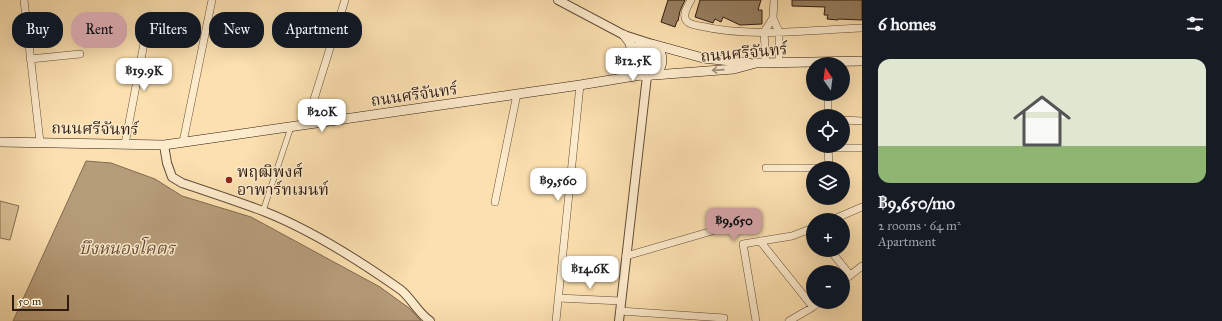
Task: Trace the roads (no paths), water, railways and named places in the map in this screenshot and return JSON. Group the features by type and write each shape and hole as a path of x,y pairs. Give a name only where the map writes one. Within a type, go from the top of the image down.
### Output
{"main road":[{"path":"624,35 630,43 632,53"},
{"path":"652,44 660,51 663,62 661,67 647,76 636,73 631,66 630,57 638,46 647,43 652,44 703,58 761,63"},
{"name":"ถนนศรีจันทร์","path":"850,62 862,61"},
{"name":"ถนนศรีจันทร์","path":"0,142 164,145 647,76 734,69 761,63 806,63"},
{"path":"616,80 626,74 631,66"}],"street":[{"path":"24,0 40,142"},
{"path":"183,142 212,0"},
{"path":"306,124 344,0"},
{"path":"558,0 624,35 652,44"},
{"path":"690,0 685,14 685,20 689,23 716,30 778,32 862,28"},
{"path":"774,0 773,18 778,32 779,63"},
{"path":"761,63 764,32 773,18"},
{"path":"125,144 143,48"},
{"path":"30,59 80,54"},
{"path":"619,321 647,76"},
{"path":"556,321 580,85"},
{"path":"495,202 517,94"},
{"path":"850,120 862,120"},
{"path":"264,211 291,127"},
{"path":"164,145 167,163 172,177 182,183 264,211 308,232 363,265 402,292 423,316 430,321"},
{"path":"850,148 862,148"},
{"path":"766,168 829,168 828,153"},
{"path":"848,213 862,207"},
{"path":"626,256 719,229"},
{"path":"756,321 743,244 792,236 806,231"},
{"path":"760,242 806,298"},
{"path":"836,257 842,265"},
{"path":"850,275 862,266"},
{"path":"558,298 621,301"},
{"path":"788,321 809,309"},
{"path":"620,311 724,318"}],"water":[{"name":"บึงหนองโคตร","path":"86,161 111,163 155,179 182,196 251,217 380,287 409,308 421,321 13,321"}],"place":[{"name":"พฤฒิพงศ์ อาพาร์ทเมนท์","path":"229,180"}]}
